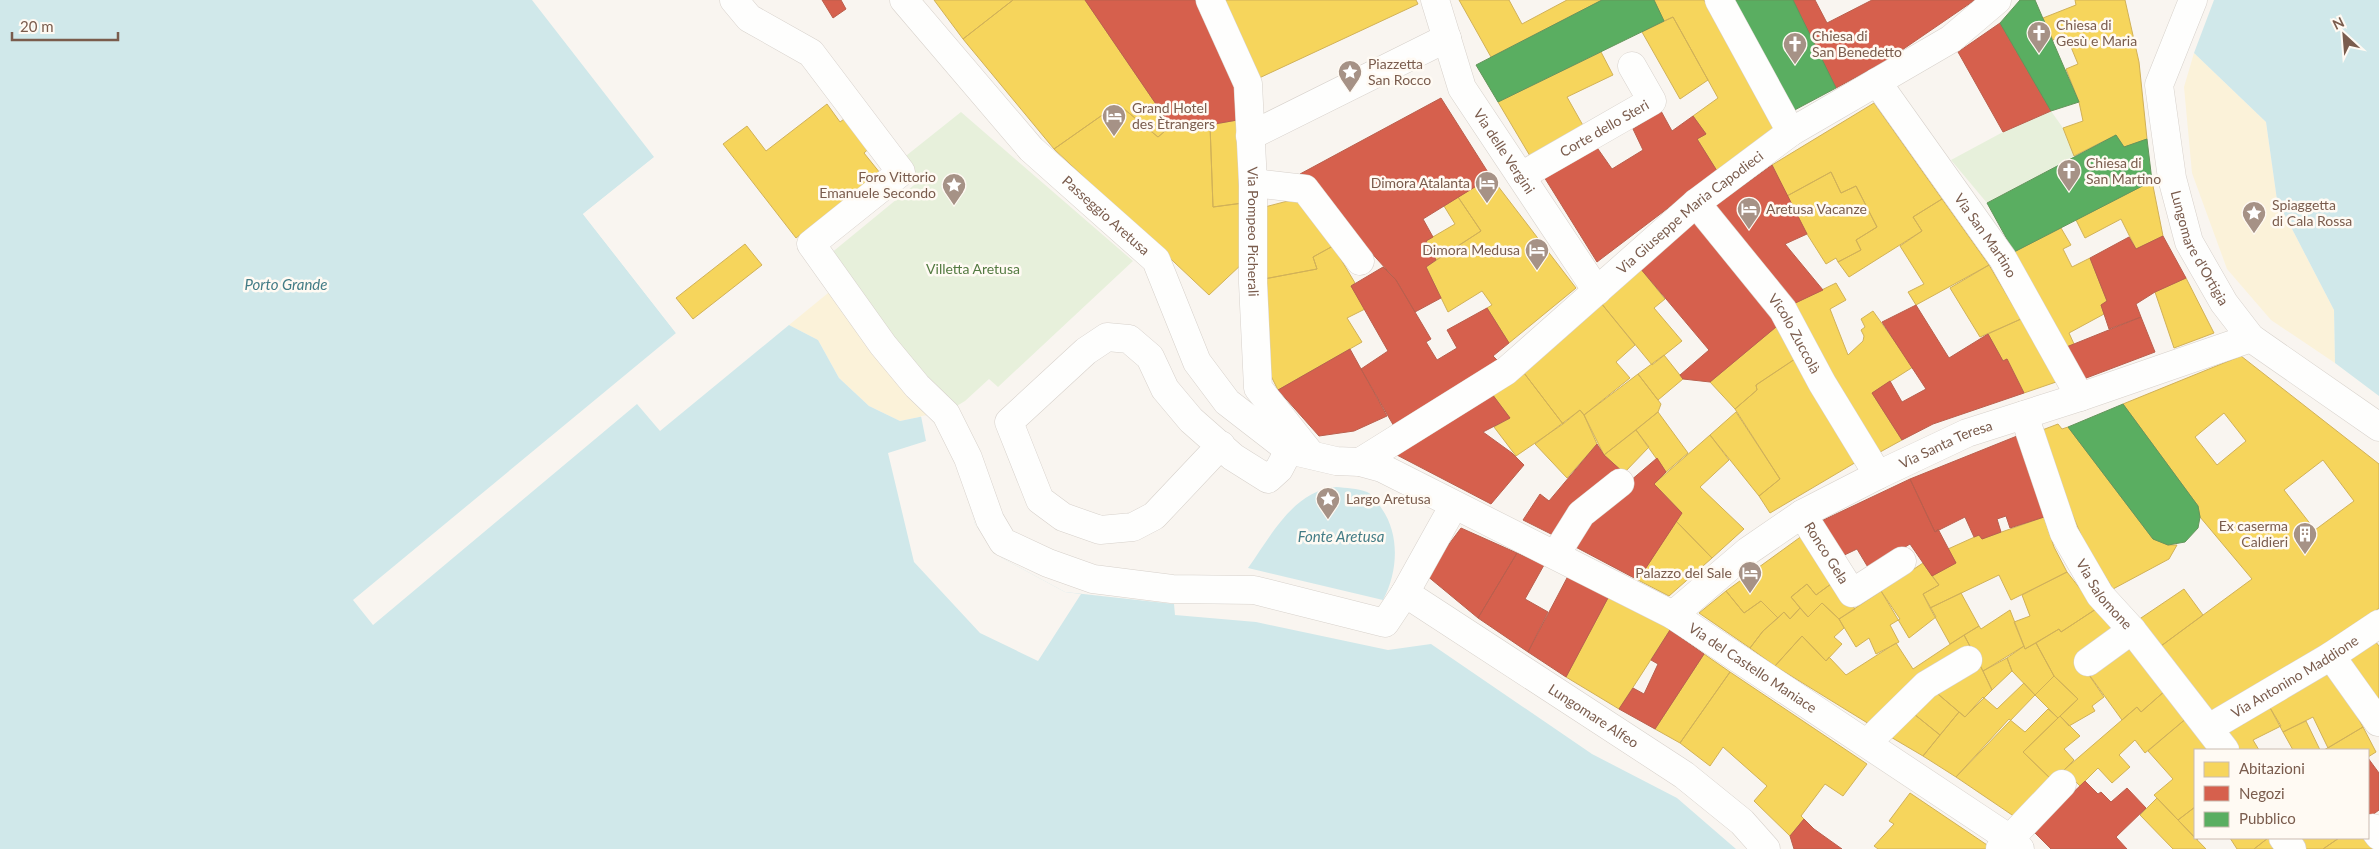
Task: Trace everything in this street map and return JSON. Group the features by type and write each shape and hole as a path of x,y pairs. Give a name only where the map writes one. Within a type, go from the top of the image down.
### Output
{"street":[{"path":"734,0 748,18 811,53 901,172 812,244 883,344 917,386 946,414 968,458 990,520 1003,542 1048,563 1094,579 1172,588 1254,590 1385,623 1408,595 1461,508"},
{"name":"Passeggio Aretusa","path":"904,0 1031,149 1156,260 1197,362 1227,402 1300,452"},
{"name":"Via Pompeo Picherali","path":"1210,0 1248,84 1253,183 1253,283 1258,388 1300,452"},
{"name":"Via delle Vergini","path":"1435,0 1462,88 1597,291"},
{"path":"1719,0 1791,132"},
{"name":"Via Giuseppe Maria Capodieci","path":"1360,462 1506,371 1696,203 1791,132 1951,39 1997,0"},
{"name":"Lungomare d'Ortigia","path":"2193,0 2159,85 2172,178 2189,242 2224,303 2251,338 2379,427"},
{"path":"1250,136 1447,38"},
{"name":"Corte dello Steri","path":"1521,176 1652,101 1632,66"},
{"name":"Via San Martino","path":"1877,82 2003,259 2080,398"},
{"path":"1253,183 1305,189 1360,261"},
{"name":"Vicolo Zuccolà","path":"1696,203 1783,310 1822,383 1878,475"},
{"path":"1221,446 1154,516 1133,527 1100,530 1063,517 1040,500 1009,422 1086,350 1107,337 1129,339 1150,358 1166,389 1191,420 1221,446 1233,457 1268,479 1300,452"},
{"name":"Via Santa Teresa","path":"1673,615 1748,551 1802,514 1878,475 1967,433 2080,398 2251,338"},
{"name":"Via Salomone","path":"2024,414 2064,534 2100,595 2132,630 2224,749"},
{"name":"Via del Castello Maniace","path":"1300,452 1336,460 1360,462 1382,468 1556,554 1673,615 1867,743 2010,846"},
{"path":"1556,554 1581,514 1620,483"},
{"name":"Ronco Gela","path":"1802,514 1852,593 1902,561"},
{"name":"Lungomare Alfeo","path":"1408,595 1684,775 1742,822 1766,849"},
{"name":"Via Antonino Maddione","path":"2209,728 2330,656 2379,624"},
{"path":"2088,662 2132,630"},
{"path":"2330,656 2379,721"},
{"path":"1867,743 1926,686 1968,660"},
{"path":"2010,846 2062,784"},
{"path":"2284,839 2292,849"}],"green space":[{"path":"2051,111 2063,128 2074,156 1987,203 1951,160 2003,132"},
{"name":"Villetta Aretusa","path":"961,112 1133,261 998,387 989,379 965,401 955,407 923,375 830,254 919,181 902,159"}],"sand":[{"name":"Spiaggetta di Cala Rossa","path":"2194,53 2266,122 2277,200 2334,310 2335,363 2271,320 2227,269 2192,173 2184,87"},
{"path":"833,289 929,415 900,421 869,406 839,378 818,340 789,325"}],"water":[{"name":"Porto Grande","path":"0,0 532,0 654,157 583,214 676,333 353,600 373,625 637,404 660,431 789,325 818,340 839,378 869,406 900,421 929,415 964,489 975,524 992,548 1002,558 1065,592 1174,604 1175,615 1256,622 1388,650 1431,644 1592,754 1677,798 1736,849 0,849"},
{"path":"2214,0 2379,0 2379,396 2335,363 2334,310 2277,200 2266,122 2194,53"},
{"name":"Fonte Aretusa","path":"1336,487 1369,493 1388,519 1392,530 1395,554 1392,578 1383,600 1248,568 1284,517 1295,506 1321,490"}],"pier":[{"path":"656,156 656,159 587,214 678,331 676,333 583,214"},
{"path":"929,415 944,418 975,524 992,548 1002,558 1065,592 1081,594 1038,661 980,633 914,562 888,453 926,441 921,416"}],"building: Abitazioni":[{"path":"934,0 1013,0 963,39"},
{"path":"1013,0 1085,0 1171,126 1158,137 1118,104 1054,149 963,39"},
{"path":"1221,0 1416,0 1418,4 1257,79"},
{"path":"1459,0 1509,0 1522,24 1567,0 1602,0 1491,57"},
{"path":"1654,0 1704,0 1775,128 1717,171 1697,139 1706,134 1693,116 1718,98 1673,17 1664,21"},
{"path":"2075,0 2125,0 2139,62 2147,139 2124,147 2116,135 2074,156 2063,128 2083,121 2079,102 2066,69 2078,64 2066,35 2053,40 2043,18 2076,5"},
{"path":"1673,17 1708,80 1680,99 1642,32"},
{"path":"1601,52 1613,75 1567,97 1585,129 1533,161 1498,102"},
{"path":"1874,103 1942,199 1913,217 1922,231 1849,277 1838,262 1861,250 1856,240 1877,227 1856,186 1841,193 1831,172 1787,196 1772,165"},
{"path":"827,104 840,122 851,114 874,144 864,153 880,173 796,238 723,144 747,126 766,151"},
{"path":"1118,104 1158,137 1171,126 1195,121 1197,127 1210,125 1213,207 1243,203 1244,262 1209,295 1054,149"},
{"path":"1243,119 1243,203 1213,207 1210,125"},
{"path":"1831,172 1841,193 1856,186 1877,227 1856,240 1861,250 1838,262 1836,258 1826,264 1807,234 1787,196"},
{"path":"1491,177 1576,288 1509,343 1487,308 1492,305 1482,291 1448,312 1426,267 1481,231 1458,197"},
{"path":"2152,181 2163,236 2136,249 2121,219 2085,238 2076,220"},
{"path":"1303,197 1333,246 1313,257 1317,269 1264,279 1261,208"},
{"path":"1458,197 1481,231 1436,260 1426,241 1455,224 1444,206"},
{"path":"1942,199 1989,265 1916,305 1908,292 1924,284 1900,246 1922,231 1913,217"},
{"path":"2061,228 2071,245 2063,249 2072,267 2090,258 2107,301 2101,305 2104,314 2069,333 2074,344 2064,348 2014,252"},
{"path":"745,244 762,265 693,319 676,298"},
{"path":"1333,246 1355,283 1351,286 1365,309 1347,318 1362,342 1278,390 1270,374 1264,279 1317,269 1313,257"},
{"path":"1989,265 2021,319 1980,337 1950,288"},
{"path":"1640,268 1665,299 1654,308 1682,341 1652,365 1601,303"},
{"path":"2186,278 2214,333 2174,348 2155,292"},
{"path":"1836,283 1846,300 1830,309 1848,355 1863,341 1864,336 1861,330 1865,327 1861,319 1873,311 1913,367 1872,393 1902,440 1871,457 1793,304"},
{"path":"1601,303 1635,345 1616,362 1630,378 1584,415 1580,410 1563,424 1524,373"},
{"path":"2021,319 2059,381 2024,393 2007,359 2003,361 1988,334"},
{"path":"1782,322 1798,357 1756,385 1757,390 1735,409 1710,382"},
{"path":"1664,355 1683,379 1658,400 1638,374"},
{"name":"Ex caserma Caldieri","path":"2241,356 2379,464 2379,608 2354,629 2212,716 2161,646 2252,579 2200,517 2198,506 2123,404","holes":["2224,413 2246,441 2217,465 2195,437","2323,460 2354,501 2315,530 2284,490"]},
{"path":"1798,357 1863,458 1770,513 1759,496 1780,479 1735,409 1757,390 1756,385"},
{"path":"1524,373 1563,424 1516,456 1494,427 1510,418 1492,394"},
{"path":"1638,374 1661,404 1658,412 1604,455 1584,415"},
{"path":"1580,410 1597,444 1567,478 1535,444"},
{"path":"1658,412 1688,453 1666,472 1636,430"},
{"path":"1736,412 1780,479 1759,496 1710,435"},
{"path":"2058,424 2062,429 2068,427 2153,539 2168,545 2177,545 2169,559 2113,589 2085,544 2037,432"},
{"path":"1636,430 1649,447 1624,473 1604,455"},
{"path":"1710,435 1729,460 1700,487 1744,529 1712,558 1676,521 1682,513 1654,484"},
{"path":"2044,517 2054,547 2067,572 2011,600 1999,575 1930,608 1923,594 1939,585 1932,576 1956,563 1948,549 1979,535 1982,539"},
{"path":"1676,521 1712,558 1669,596 1638,580"},
{"path":"1806,533 1835,581 1816,595 1807,584 1791,597 1800,608 1790,619 1784,612 1778,618 1761,601 1744,613 1726,591"},
{"path":"1923,563 1939,585 1923,594 1936,617 1909,638 1881,591"},
{"path":"2067,572 2096,609 2061,632 2059,629 2025,649 2014,622 2030,616 2022,595"},
{"path":"1835,581 1855,609 1839,619 1822,603 1808,617 1791,597 1807,584 1816,595"},
{"path":"2184,589 2203,615 2161,646 2138,620"},
{"path":"1726,591 1744,613 1761,601 1778,618 1763,631 1750,648 1699,613"},
{"path":"1881,591 1900,619 1890,625 1899,642 1876,654 1869,638 1856,647 1839,619"},
{"path":"1961,593 1979,626 1950,644 1930,608"},
{"path":"1609,596 1657,620 1670,630 1619,709 1566,677"},
{"path":"1822,603 1839,619 1844,628 1834,637 1842,644 1826,661 1802,636 1775,666 1750,648 1763,631 1784,612 1790,619 1800,608 1808,617"},
{"path":"2096,609 2120,634 2080,662 2104,697 2092,706 2095,711 2069,726 2060,716 2078,699 2054,676 2036,643 2059,629 2061,632"},
{"path":"2010,610 2024,646 1983,671 1964,635 1979,626 1981,629"},
{"path":"1964,635 1971,648 1874,727 1775,666 1802,636 1826,661 1829,657 1846,675 1896,643 1913,669"},
{"path":"2125,640 2166,690 2141,712 2137,707 2122,720 2085,669"},
{"path":"2375,641 2379,646 2379,702 2344,662"},
{"path":"2036,643 2054,676 2035,695 2012,671 2007,658 2024,646 2025,649"},
{"path":"1704,654 1730,672 1680,743 1655,729"},
{"path":"2007,658 2012,671 1992,690 1983,671"},
{"path":"1977,659 1992,690 1965,717 1932,689"},
{"path":"2331,670 2363,727 2328,748 2313,717 2283,732 2269,706"},
{"path":"1730,672 1867,764 1843,796 1825,784 1801,816 1804,819 1790,836 1754,801 1767,786 1723,747 1710,766 1680,743"},
{"path":"2054,676 2078,699 2058,718 2035,695"},
{"path":"2024,683 2035,695 1956,777 1923,756 1959,712 1965,717 1983,697 1997,709"},
{"path":"1932,689 1959,712 1940,735 1909,710"},
{"path":"2166,690 2188,717 2145,753 2135,740 2119,755 2130,767 2112,783 2098,768 2080,786 2064,770 2137,707 2141,712"},
{"path":"2269,706 2281,726 2253,740 2258,749 2235,749 2222,729"},
{"path":"2048,709 2058,718 2023,752 2053,781 2018,819 1956,777 2009,719 2025,732"},
{"path":"1909,710 1940,735 1923,756 1884,733"},
{"path":"2060,716 2080,736 2064,749 2074,760 2053,781 2023,752"},
{"path":"2188,717 2214,749 2194,749 2194,808 2178,820 2154,795 2173,779 2148,751"},
{"path":"2306,721 2320,749 2292,749 2283,732"},
{"path":"2363,727 2376,752 2369,756 2369,749 2326,749"},
{"path":"1910,793 1993,849 1878,849 1874,846 1894,824 1889,821"},
{"path":"2157,798 2194,837 2194,839 2196,839 2206,849 2173,849 2140,815"},
{"path":"2194,808 2194,837 2178,820"},
{"path":"2231,839 2267,839 2254,849 2237,849"},
{"path":"2267,839 2272,839 2280,849 2254,849"},
{"path":"2297,839 2338,839 2323,849 2304,849"},
{"path":"2338,839 2369,839 2379,849 2323,849"}],"building: Negozi":[{"path":"822,0 841,0 846,9 833,18"},
{"path":"1085,0 1195,0 1238,89 1243,119 1197,127 1195,121 1171,126"},
{"path":"1793,0 1815,0 1827,23 1872,0 1975,0 1886,61 1836,88"},
{"path":"2000,23 2051,111 2003,132 1958,52"},
{"path":"1441,98 1491,177 1423,219 1433,237 1426,241 1436,260 1426,267 1441,298 1415,312 1396,280 1300,174"},
{"path":"1661,111 1672,131 1693,116 1706,134 1697,139 1717,171 1597,262 1541,172 1591,139 1612,169 1643,150 1633,129"},
{"path":"1772,165 1807,234 1785,244 1823,290 1789,306 1708,211"},
{"path":"1698,216 1782,322 1710,382 1683,379 1680,375 1709,350 1640,268"},
{"path":"2163,236 2186,278 2155,292 2136,304 2141,317 2109,329 2101,305 2107,301 2090,258 2129,237 2136,249"},
{"path":"1383,267 1396,280 1431,339 1426,342 1437,360 1457,348 1447,330 1487,308 1509,343 1493,356 1498,361 1395,428 1361,369 1388,351 1351,286"},
{"path":"1916,305 1949,358 1988,334 2003,361 2007,359 2024,393 1933,424 1902,440 1872,393 1890,381 1902,402 1926,389 1882,322"},
{"path":"2141,317 2155,352 2081,380 2064,348"},
{"path":"1350,349 1387,416 1354,431 1319,436 1278,390"},
{"path":"1492,394 1510,418 1483,432 1512,453 1524,465 1491,504 1395,454"},
{"path":"2017,436 2044,517 2010,528 2006,516 1997,519 2001,532 1982,539 1979,535 1974,537 1965,517 1935,532 1910,479"},
{"path":"1597,444 1604,455 1624,473 1559,538 1523,520 1540,494 1549,501"},
{"path":"1657,458 1666,472 1654,484 1682,513 1638,580 1568,543 1588,517"},
{"path":"1910,479 1935,532 1938,529 1956,563 1932,576 1910,544 1869,569 1857,549 1836,559 1817,523"},
{"path":"1461,528 1517,553 1478,618 1426,575"},
{"path":"1517,553 1544,565 1525,599 1548,612 1528,652 1478,618"},
{"path":"1568,576 1609,596 1566,677 1528,652"},
{"path":"1670,630 1704,654 1655,729 1619,709 1633,688 1644,694 1658,664 1651,660"},
{"path":"2369,759 2379,773 2379,810 2371,816 2369,813"},
{"path":"2085,781 2098,794 2101,792 2111,802 2127,788 2146,808 2116,837 2127,849 2051,849 2033,831"},
{"path":"1804,819 1814,829 1842,849 1794,849 1790,836"}],"building: Pubblico":[{"path":"1602,0 1654,0 1664,21 1498,102 1476,65"},
{"name":"Chiesa di San Benedetto","path":"1733,0 1793,0 1836,88 1789,113"},
{"name":"Chiesa di Gesù e Maria","path":"2020,0 2035,0 2079,102 2051,111 2000,23"},
{"name":"Chiesa di San Martino","path":"2116,135 2124,147 2147,139 2152,181 2014,252 1987,203"},
{"path":"2123,404 2198,506 2200,517 2198,528 2185,542 2168,545 2153,539 2068,427"}],"place":[{"name":"Chiesa di Gesù e Maria","path":"2039,54"},
{"name":"Chiesa di San Benedetto","path":"1795,65"},
{"name":"Piazzetta San Rocco","path":"1350,93"},
{"name":"Grand Hotel des Ètrangers","path":"1114,137"},
{"name":"Chiesa di San Martino","path":"2069,192"},
{"name":"Dimora Atalanta","path":"1487,204"},
{"name":"Foro Vittorio Emanuele Secondo","path":"954,206"},
{"name":"Aretusa Vacanze","path":"1749,230"},
{"name":"Spiaggetta di Cala Rossa","path":"2254,234"},
{"name":"Dimora Medusa","path":"1537,271"},
{"name":"Largo Aretusa","path":"1328,520"},
{"name":"Ex caserma Caldieri","path":"2305,555"},
{"name":"Palazzo del Sale","path":"1750,594"}]}
